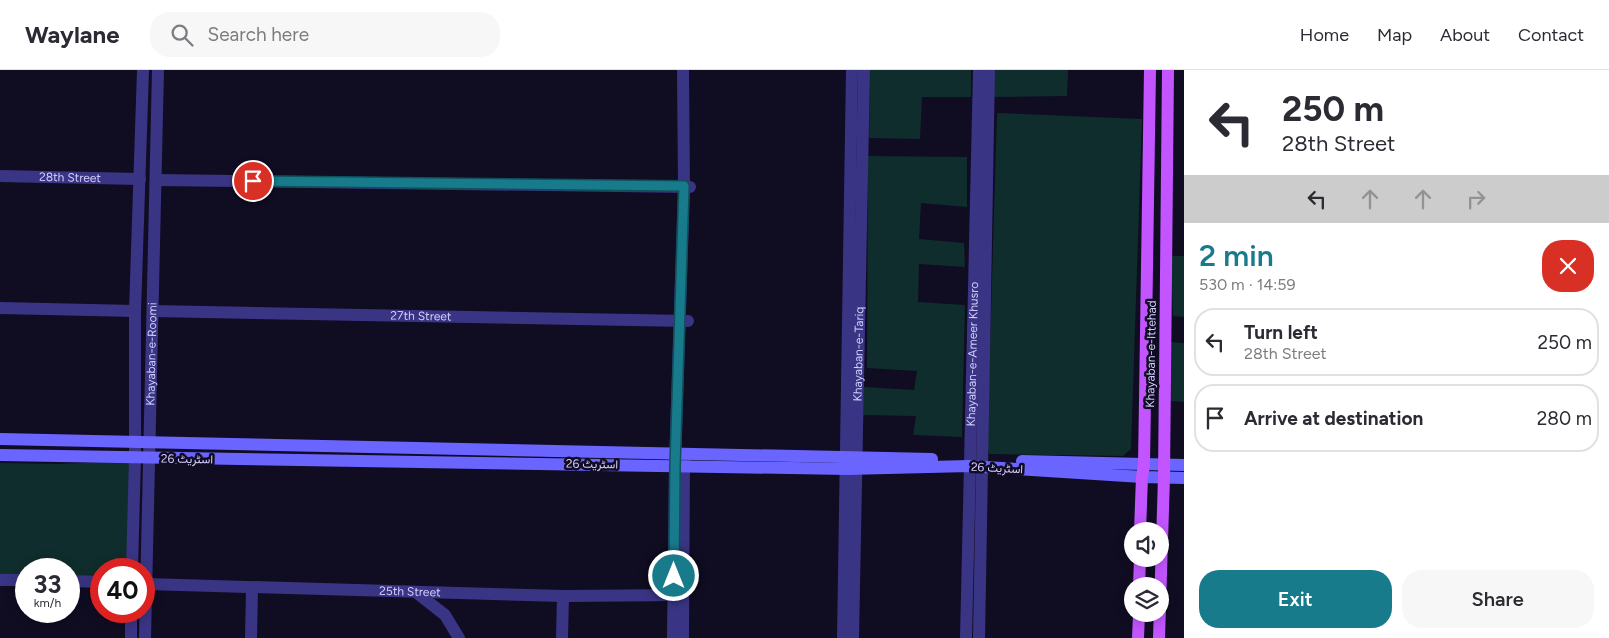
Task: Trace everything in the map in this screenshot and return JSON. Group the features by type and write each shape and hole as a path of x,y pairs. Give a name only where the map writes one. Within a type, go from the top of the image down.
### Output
{"main road":[{"name":"Khayaban-e-Ittehad","path":"1140,522 1150,70"},
{"name":"Khayaban-e-Ittehad","path":"1159,638 1164,477 1168,70"},
{"name":"اسٹریٹ 26","path":"0,439 149,441 680,460"},
{"name":"اسٹریٹ 26","path":"0,455 148,458 975,463 1142,471 1164,477 1184,478"},
{"name":"اسٹریٹ 26","path":"1142,471 1164,464 1184,465"},
{"path":"1138,638 1139,622"}],"street":[{"name":"Khayaban-e-Roomi","path":"132,558 135,457 135,311 143,70"},
{"name":"Khayaban-e-Roomi","path":"146,558 158,70"},
{"path":"683,70 687,186"},
{"path":"683,638 679,595 680,460 691,70"},
{"name":"Khayaban-e-Tariq","path":"852,70 858,107"},
{"name":"Khayaban-e-Tariq","path":"852,638 852,463 857,127 864,70"},
{"name":"Khayaban-e-Ameer Khusro","path":"979,70 975,463 979,638"},
{"name":"Khayaban-e-Ameer Khusro","path":"966,638 975,463 989,70"},
{"path":"142,106 146,109 151,109 157,104"},
{"path":"141,125 144,121 149,120 154,121 157,125"},
{"name":"28th Street","path":"0,176 140,178"},
{"path":"156,180 687,186"},
{"path":"0,308 135,311"},
{"name":"27th Street","path":"153,311 684,321"},
{"name":"Khayaban-e-Tariq","path":"843,638 852,463"},
{"path":"0,580 15,580"},
{"name":"25th Street","path":"155,584 563,596 679,595"},
{"path":"252,588 252,638"},
{"path":"417,593 445,615 459,638"},
{"path":"674,638 679,595"},
{"path":"562,638 563,596"},
{"path":"131,623 131,638"},
{"name":"Khayaban-e-Roomi","path":"145,623 145,638"}],"green space":[{"path":"870,70 971,70 971,97 922,97 920,139 869,138"},
{"path":"993,70 1068,70 1067,96 993,97"},
{"path":"997,113 1142,119 1131,449 1123,456 989,454 987,447"},
{"path":"868,156 967,157 967,207 921,203 919,239 964,243 965,267 919,264 918,302 965,305 962,437 913,435 916,416 863,415 864,387 914,390 917,371 867,368"},
{"path":"1171,256 1184,256 1184,317 1173,316"},
{"path":"1170,342 1184,343 1184,402 1170,401"},
{"path":"132,461 128,558 90,558 90,578 80,577 80,558 15,558 15,576 0,576 0,463 56,464"}],"route":[{"path":"253,181 684,186 675,466 674,576"}]}
